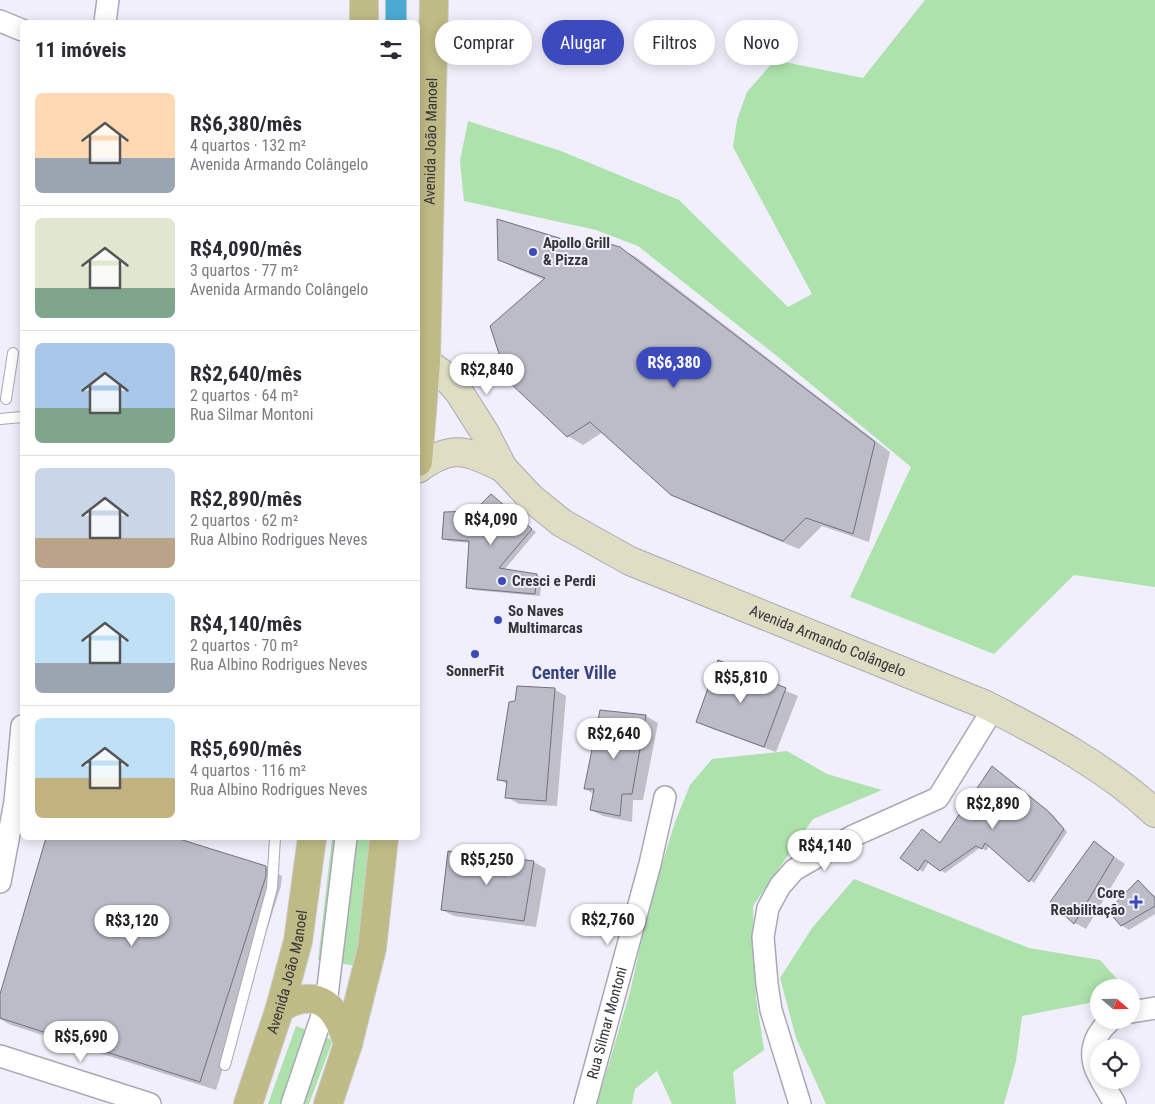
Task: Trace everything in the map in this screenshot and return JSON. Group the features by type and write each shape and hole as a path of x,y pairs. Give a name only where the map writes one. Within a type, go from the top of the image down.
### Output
{"main road":[{"path":"364,0 364,20"},
{"name":"Avenida João Manoel","path":"420,412 434,0"},
{"name":"Avenida João Manoel","path":"248,1104 280,1008 298,941 312,840"},
{"path":"328,1104 348,1044 372,948 384,840"},
{"path":"280,1008 298,1000 309,999 326,1004 341,1021 348,1044"}],"street":[{"path":"105,20 108,0"},
{"path":"0,22 20,29"},
{"path":"422,361 444,375 459,392 485,433 503,468"},
{"path":"420,468 430,460 452,451 475,455 503,468"},
{"name":"Avenida Armando Colângelo","path":"503,468 531,498 562,522 630,562 993,709 1039,732 1099,769 1155,813"},
{"path":"800,1104 771,1010 763,937 768,908 780,886 794,870 853,836 938,798 993,709"},
{"path":"0,882 14,802 20,745"},
{"name":"Rua Silmar Montoni","path":"585,1104 650,864 665,798"},
{"path":"292,1104 326,1004 346,840"},
{"path":"1140,1010 1155,1008"},
{"path":"0,1056 150,1104"},
{"path":"1106,1089 1115,1104"}],"lane":[{"path":"6,399 13,353"},
{"path":"0,419 20,417"},
{"path":"225,1065 272,888 275,840"}],"green space":[{"path":"925,0 1155,0 1155,587 1074,575 994,654 850,597 911,467 778,357 638,246 596,230 464,201 460,161 468,121 561,151 679,200 788,307 812,294 733,147 737,120 747,92 771,65 798,65 863,78"},
{"path":"787,751 827,774 882,790 813,819 753,906 756,997 764,1050 733,1072 736,1104 672,1104 657,1071 635,1089 632,1104 597,1104 630,992 649,907 675,822 690,785 712,759"},
{"path":"332,840 376,840 357,966 318,960"},
{"path":"854,879 1029,948 1100,960 1117,979 1090,979 1090,1003 1022,1016 1016,1061 1004,1104 826,1104 796,1038 780,978 812,928"},
{"path":"296,1026 333,1040 309,1104 268,1104"}],"building":[{"path":"497,219 582,245 590,238 620,247 875,442 853,534 806,518 783,541 671,495 590,422 567,437 508,381 490,326 545,278 498,260"},
{"path":"491,494 532,529 499,568 537,574 535,594 466,588 469,541 442,539 444,512 474,511"},
{"path":"718,660 786,688 764,747 696,722"},
{"path":"517,686 555,688 546,801 505,798 507,781 497,780 509,702 515,701"},
{"path":"600,710 646,715 632,794 622,794 620,816 590,810 594,789 584,789"},
{"path":"992,766 1048,811 1064,829 1029,882 985,843 982,849 976,846 940,871 925,860 918,871 900,858 922,829 940,843"},
{"path":"45,840 182,840 266,866 266,876 200,1082 0,1018 0,994"},
{"path":"1094,841 1114,857 1074,924 1050,902"},
{"path":"448,851 534,861 524,921 441,910"},
{"name":"Core Reabilitação","path":"1138,880 1155,898 1155,906 1121,926 1108,911"}],"waterway":[{"path":"396,0 396,20"}],"place":[{"name":"Apollo Grill & Pizza","path":"533,252"},
{"name":"Cresci e Perdi","path":"502,581"},
{"name":"So Naves Multimarcas","path":"498,620"},
{"name":"SonnerFit","path":"475,654"},
{"name":"Core Reabilitação","path":"1136,902"}],"district":[{"name":"Center Ville","path":"574,672"}]}
